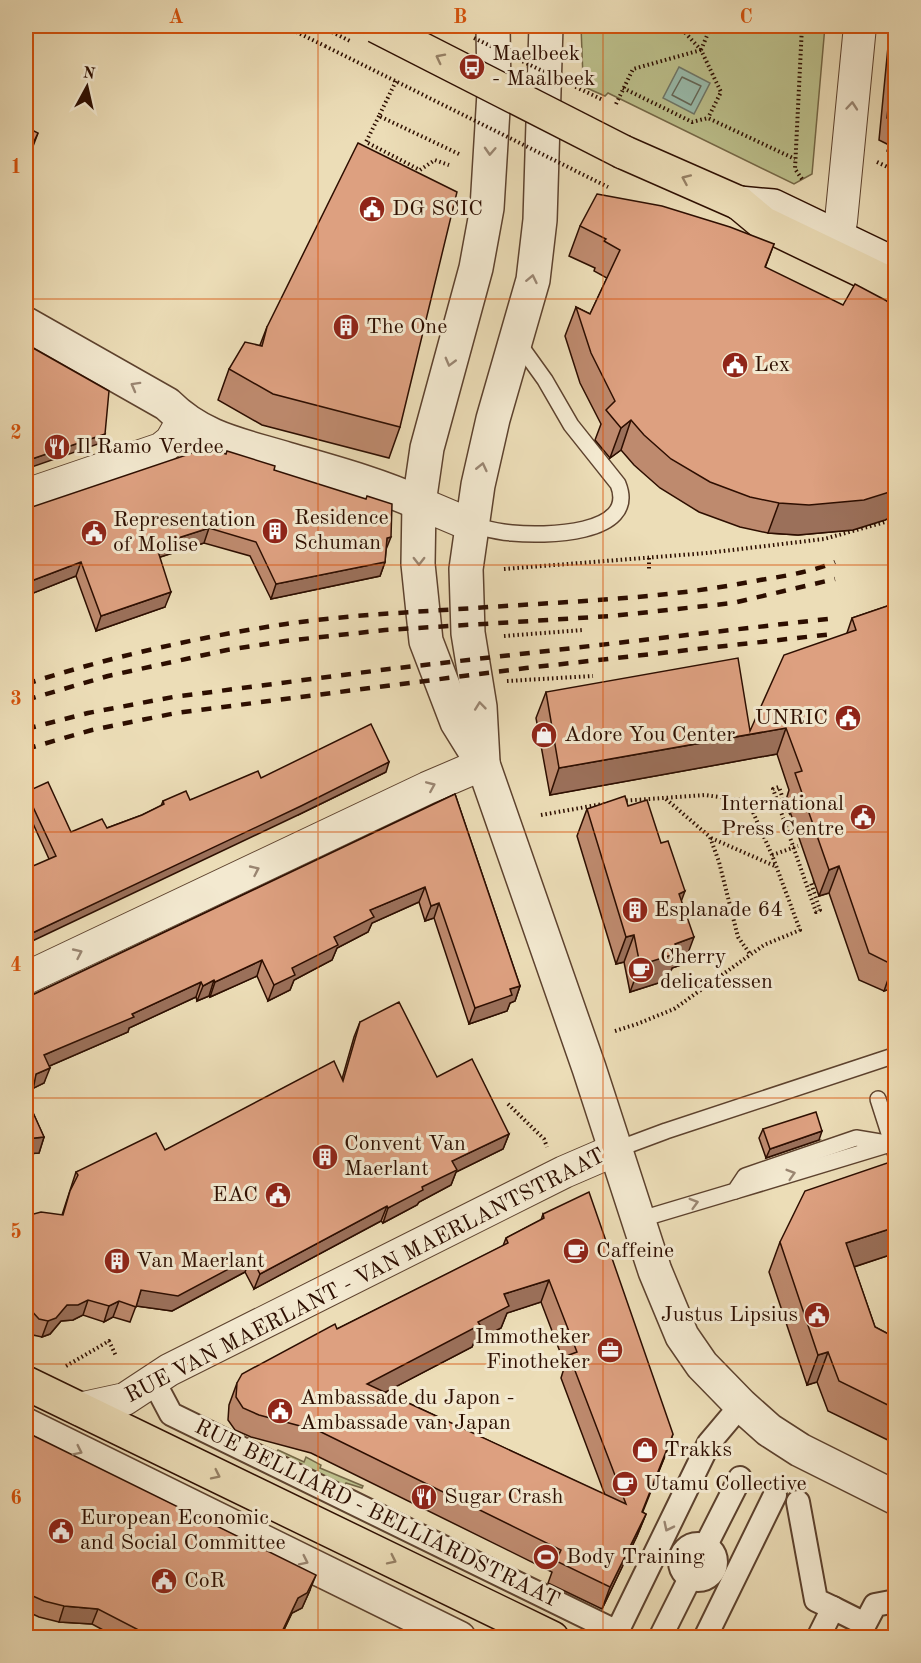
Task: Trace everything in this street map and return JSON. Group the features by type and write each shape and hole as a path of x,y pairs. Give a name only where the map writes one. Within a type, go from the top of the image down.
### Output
{"main road":[{"path":"376,26 623,152 740,203 763,223 896,287"},
{"name":"RUE BELLIARD - BELLIARDSTRAAT","path":"26,1383 552,1638"}],"street":[{"path":"483,764 480,707 468,633 466,569 471,525 493,419 533,280 540,220 546,26"},
{"path":"838,237 860,26"},
{"path":"480,30 494,93 487,208 476,268 427,448 419,503 418,564 426,641 457,722 483,764 589,1068 666,1301 682,1336 702,1365 741,1405 770,1430 800,1450 896,1498"},
{"path":"740,203 773,206 896,265"},
{"path":"26,324 167,404 183,420 214,437 385,488 471,525"},
{"path":"26,495 161,449 171,441 183,420"},
{"path":"26,978 427,788 483,764"},
{"name":"RUE VAN MAERLANT - VAN MAERLANTSTRAAT","path":"79,1409 125,1399 169,1370 564,1172 615,1150"},
{"name":"RUE BELLIARD - BELLIARDSTRAAT","path":"153,1380 171,1414 620,1635"},
{"path":"620,1635 709,1443 741,1405"},
{"path":"26,1425 459,1638"},
{"path":"660,1638 690,1578 704,1579 715,1570 716,1556 706,1545 740,1478"},
{"path":"705,1638 775,1494"},
{"path":"798,1502 816,1600 833,1608 862,1631 875,1605 896,1601"},
{"path":"818,1638 833,1608"}],"lane":[{"path":"471,525 509,533 574,532 599,526 614,515 620,506 622,495 618,484 571,425 545,380 515,339"},
{"path":"615,1150 896,1054"},
{"path":"638,1220 894,1147 878,1099"}],"path":[{"path":"284,26 608,188"},
{"path":"320,26 332,32"},
{"path":"679,26 701,50 721,92 708,118"},
{"path":"701,50 711,26"},
{"path":"802,26 795,159 795,169 802,179"},
{"path":"480,30 603,100"},
{"path":"616,104 633,69 701,50"},
{"path":"396,81 366,142 420,170 435,160 449,165"},
{"path":"623,88 692,122 708,118 795,159"},
{"path":"379,116 459,154"},
{"path":"884,165 896,171"},
{"path":"504,569 649,558 824,540 896,519"},
{"path":"649,558 649,570"},
{"path":"504,636 583,630"},
{"path":"506,682 593,676"},
{"path":"790,813 788,814 779,787 773,789 796,847 816,912 820,910 811,883 814,882"},
{"path":"541,815 612,802 705,795 748,801 777,867 800,930 764,945 674,1010 615,1031"},
{"path":"666,799 710,837 777,867"},
{"path":"710,837 719,862 738,937 750,954"},
{"path":"772,855 796,847"},
{"path":"508,1104 544,1138 547,1147"},
{"path":"66,1366 109,1341 116,1356"}],"green space":[{"path":"581,26 825,26 812,174 794,184 608,93 605,96 580,85 583,78"},
{"path":"278,1450 304,1462 306,1457 321,1465 320,1468 363,1486 362,1488 346,1483 344,1487 276,1453"}],"water":[{"path":"679,67 710,83 694,114 663,98"}],"building":[{"path":"896,31 896,122 887,118"},
{"path":"26,127 38,133 26,158"},
{"name":"The One","path":"358,143 457,192 400,427 273,394 229,369 245,342 262,346 267,327"},
{"name":"Lex","path":"597,194 662,206 730,227 774,244 765,267 843,305 855,284 896,308 896,490 864,500 809,505 779,503 750,497 710,482 671,459 631,420 621,428 606,410 615,401 591,353 576,307 590,314 620,250 604,241 606,239 580,226"},
{"path":"26,344 109,391 105,434 26,461"},
{"path":"207,448 226,454 227,451 275,466 274,470 366,499 367,496 392,504 391,537 387,538 385,562 276,584 256,542 209,528 156,545 171,592 101,616 81,562 26,583 26,509"},
{"path":"896,603 896,964 893,965 869,953 839,866 829,870 795,773 802,771 786,728 559,768 546,692 738,658 750,731 784,655 856,630 852,618"},
{"path":"371,724 389,762 26,936 26,869 56,856 26,792 48,782 71,832 102,819 107,828 142,815 164,804 163,801 186,791 190,800 258,771 261,778"},
{"path":"455,794 520,986 510,989 512,995 475,1008 439,903 431,906 425,887 370,910 374,917 334,937 338,945 292,968 295,975 274,985 262,960 215,982 214,980 203,986 201,982 132,1014 134,1017 44,1055 50,1068 36,1074 30,1106 44,1137 26,1139 26,998"},
{"name":"Esplanade 64","path":"625,796 628,806 647,800 661,843 668,841 685,891 679,894 694,937 675,944 678,953 640,965 634,935 626,937 587,809"},
{"path":"399,1002 437,1077 472,1059 509,1134 452,1161 457,1170 422,1187 423,1190 388,1208 387,1206 260,1274 251,1257 178,1296 141,1290 136,1307 119,1301 109,1306 88,1300 78,1305 67,1305 56,1318 48,1321 39,1319 29,1308 26,1308 26,1216 41,1212 63,1215 70,1191 78,1175 76,1172 156,1133 165,1150 334,1061 343,1081 360,1022"},
{"path":"816,1112 822,1131 770,1149 763,1129"},
{"name":"Justus Lipsius","path":"896,1160 896,1227 846,1243 875,1327 896,1338 896,1409 839,1381 828,1352 818,1355 780,1242 805,1191"},
{"path":"589,1192 673,1434 642,1512 646,1514 610,1587 556,1561 561,1550 319,1431 259,1415 243,1408 236,1397 237,1383 242,1374 335,1324 337,1329 508,1243 506,1238 544,1218 543,1214","holes":["549,1280 577,1352 569,1355 626,1504 367,1384 480,1325 478,1322 509,1306 504,1294"]},
{"path":"26,1432 316,1575 307,1593 298,1598 279,1638 154,1638 98,1609 64,1606 26,1593"}],"railway":[{"path":"26,684 154,649 286,624 362,616 659,595 788,575 835,562"},
{"path":"26,700 108,676 227,650 285,641 385,630 612,616 733,603 835,579"},
{"path":"26,729 88,713 173,697 389,669 836,618"},
{"path":"26,749 92,730 176,713 526,668 833,634"}],"place":[{"name":"Maelbeek - Maalbeek","path":"472,67"},
{"name":"DG SCIC","path":"372,209"},
{"name":"The One","path":"346,327"},
{"name":"Lex","path":"735,365"},
{"name":"Il Ramo Verdee","path":"57,447"},
{"name":"Residence Schuman","path":"275,531"},
{"name":"Representation of Molise","path":"94,533"},
{"name":"UNRIC","path":"848,718"},
{"name":"Adore You Center","path":"544,735"},
{"name":"International Press Centre","path":"863,817"},
{"name":"Esplanade 64","path":"635,910"},
{"name":"Cherry delicatessen","path":"641,970"},
{"name":"Convent Van Maerlant","path":"325,1157"},
{"name":"EAC","path":"278,1195"},
{"name":"Caffeine","path":"576,1251"},
{"name":"Van Maerlant","path":"117,1261"},
{"name":"Justus Lipsius","path":"817,1315"},
{"name":"Immotheker Finotheker","path":"610,1350"},
{"name":"Ambassade du Japon - Ambassade van Japan","path":"280,1411"},
{"name":"Trakks","path":"645,1450"},
{"name":"Utamu Collective","path":"625,1484"},
{"name":"Sugar Crash","path":"424,1497"},
{"name":"European Economic and Social Committee","path":"61,1531"},
{"name":"Body Training","path":"546,1557"},
{"name":"CoR","path":"164,1581"}]}
